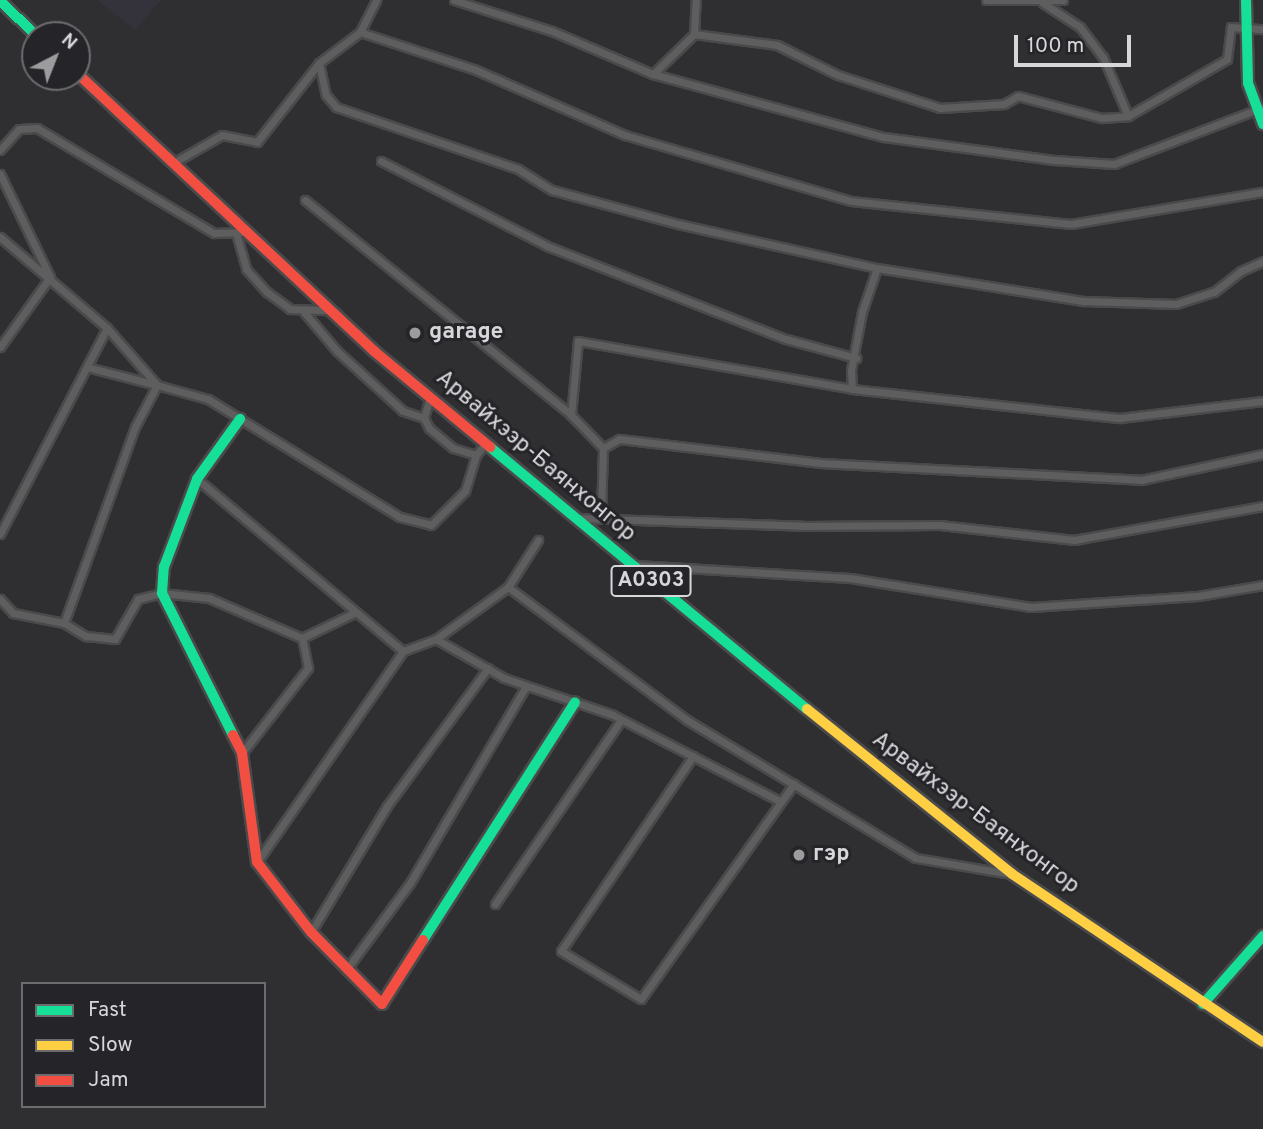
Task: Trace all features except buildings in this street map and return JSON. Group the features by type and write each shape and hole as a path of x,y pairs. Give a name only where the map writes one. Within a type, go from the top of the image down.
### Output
{"main road":[{"path":"1245,0 1248,83 1263,124"},
{"path":"0,1 21,21"},
{"name":"Арвайхээр-Баянхонгор","path":"91,87 173,163 241,232 485,444 632,565 1012,874 1263,1042"},
{"path":"240,419 197,480 164,567 162,593 242,753 257,862 312,932 346,970 382,1004 575,702"},
{"path":"1203,1004 1263,936"}],"street":[{"path":"173,163 222,135 257,142 319,63 360,32 376,0"},
{"path":"454,0 552,31 653,74 884,137 1114,164 1259,108"},
{"path":"653,74 694,34 696,0"},
{"path":"986,0 1043,3 1063,0"},
{"path":"1043,3 1080,27 1103,57 1128,116"},
{"path":"694,34 777,45 838,75 940,107 1004,104 1018,96 1044,100 1089,118 1128,116 1227,59 1231,27 1263,29"},
{"path":"360,32 476,70 625,135 851,201 1071,224 1263,192"},
{"path":"319,63 326,95 336,107 517,169 552,190 678,224 877,268 1084,301 1176,304 1214,292 1241,271 1263,261"},
{"path":"0,150 19,129 37,128 214,233 241,232 246,269 290,309 304,312 330,310"},
{"path":"381,161 547,246 786,339 856,358"},
{"path":"0,174 50,277"},
{"path":"305,200 571,415 603,449 601,517"},
{"path":"0,237 107,328 157,385"},
{"path":"852,389 862,312 877,268"},
{"path":"0,347 50,277"},
{"path":"304,312 337,351 403,411 424,418"},
{"path":"0,534 107,328"},
{"path":"571,415 578,341 852,389 1119,418 1263,401"},
{"path":"86,367 208,399 400,517 431,525 465,491 476,455 485,444"},
{"path":"64,623 135,427 157,385"},
{"path":"430,397 424,418 429,428 453,448 476,455"},
{"path":"603,449 619,439 820,463 1141,480 1263,454"},
{"path":"197,480 403,651"},
{"path":"575,518 803,526 940,525 1074,540 1263,506"},
{"path":"257,862 403,651 436,639 508,587 538,540"},
{"path":"632,565 850,578 1031,607 1198,596 1263,585"},
{"path":"508,587 687,720 916,858 1012,874"},
{"path":"0,599 13,613 64,623 86,636 115,639 138,599 162,593 209,598 302,638 354,613"},
{"path":"242,753 308,668 302,638"},
{"path":"436,639 526,686 621,720 778,800"},
{"path":"312,932 387,806 488,668"},
{"path":"346,970 410,883 526,686"},
{"path":"495,904 621,720"},
{"path":"692,756 561,951 641,999 778,800 794,784"}],"shaded area":[{"path":"97,0 161,0 135,30"}],"traffic: fast":[{"path":"1246,0 1248,83 1263,124"},
{"path":"0,1 21,21"},
{"path":"233,735 162,593 164,567 197,479 240,419"},
{"path":"490,447 807,709"},
{"path":"423,940 575,702"},
{"path":"1203,1004 1263,936"}],"traffic: slow":[{"path":"807,709 1012,874 1263,1042"}],"traffic: jam":[{"path":"91,86 374,351 490,447"},
{"path":"233,735 242,753 257,862 311,932 382,1004 423,940"}],"place":[{"name":"garage","path":"415,333"},
{"name":"гэр","path":"799,855"}]}
